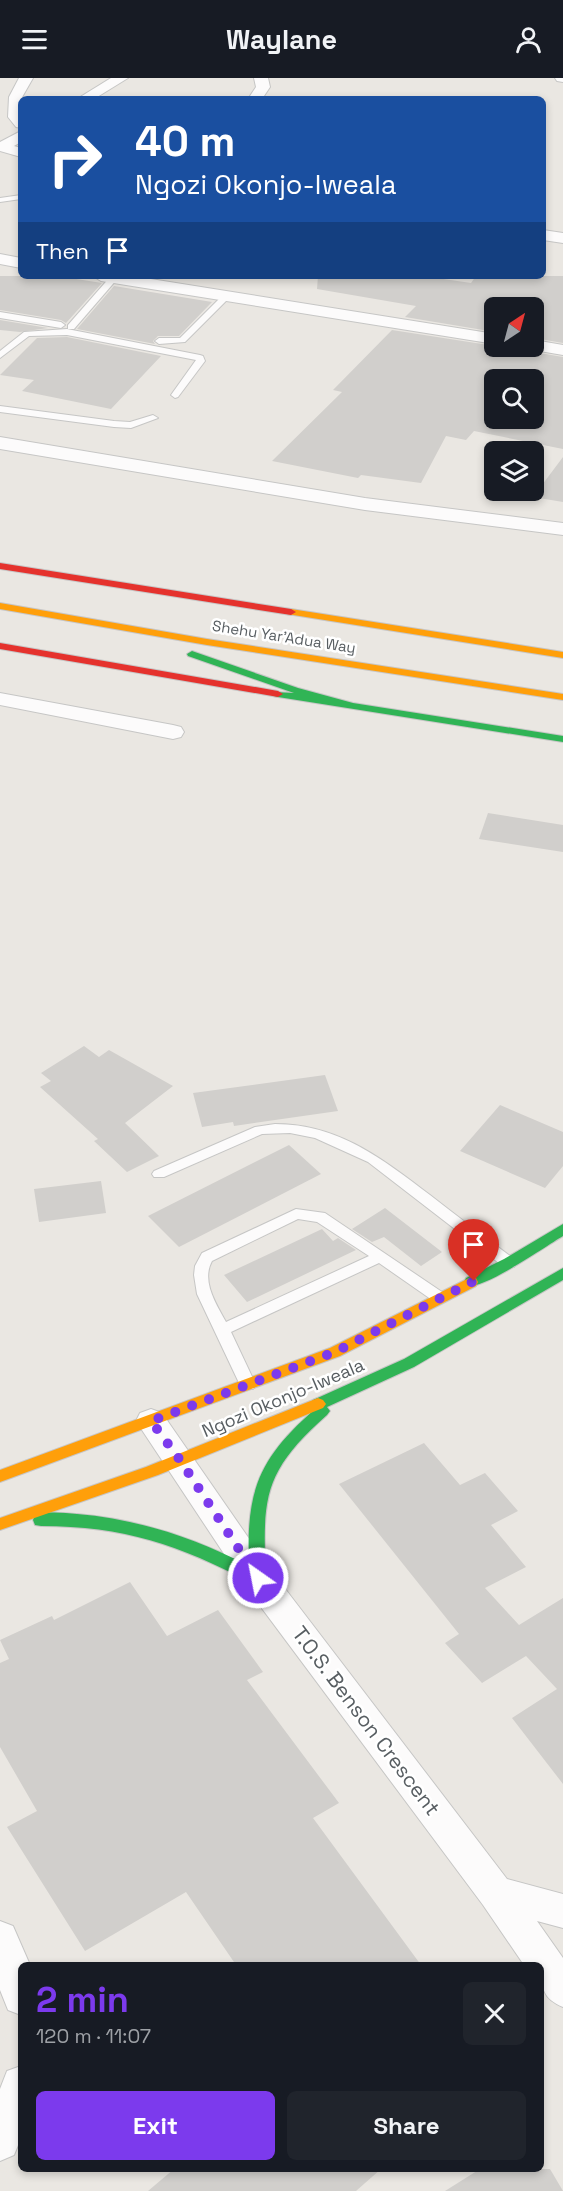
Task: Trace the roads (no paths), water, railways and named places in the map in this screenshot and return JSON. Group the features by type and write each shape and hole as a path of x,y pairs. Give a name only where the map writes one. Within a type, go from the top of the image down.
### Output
{"main road":[{"name":"Shehu Yar'Adua Way","path":"0,566 563,655"},
{"name":"Shehu Yar'Adua Way","path":"0,606 207,642 563,697"},
{"path":"40,613 200,656 294,690 357,707"},
{"path":"0,646 357,707 563,739"},
{"name":"Ngozi Okonjo-Iweala","path":"0,1476 335,1352 508,1263 563,1229"},
{"name":"Ngozi Okonjo-Iweala","path":"0,1524 180,1460 346,1392 409,1363 563,1273"},
{"path":"258,1578 255,1517 264,1479 282,1448 306,1423 346,1392"},
{"path":"0,1524 70,1517 124,1522 176,1538 213,1553 258,1578"}],"street":[{"path":"18,120 15,117 16,97 26,78"},
{"path":"89,96 121,78"},
{"path":"257,96 263,87 261,78"},
{"path":"18,137 3,147 18,152"},
{"path":"546,235 563,238"},
{"path":"120,279 484,337"},
{"path":"544,347 563,350"},
{"path":"0,443 364,504 563,529"},
{"path":"0,699 173,732"},
{"name":"T.O.S. Benson Crescent","path":"151,1421 180,1460 258,1578 496,1893 563,1989"},
{"path":"496,1893 563,1911"},
{"path":"0,1938 8,1953 18,1987"},
{"path":"0,2141 18,2093"}],"lane":[{"path":"0,200 18,197"},
{"path":"71,327 107,279"},
{"path":"0,315 178,342 226,297"},
{"path":"0,355 27,334 67,332 200,358 201,361 175,395"},
{"path":"0,409 114,424 131,424 153,418"},
{"path":"159,1174 260,1130 276,1127 309,1131 350,1147 373,1160 508,1263"},
{"path":"248,1385 200,1282 201,1265 207,1257 296,1215 320,1217 440,1299"},
{"path":"223,1330 380,1257"}]}
